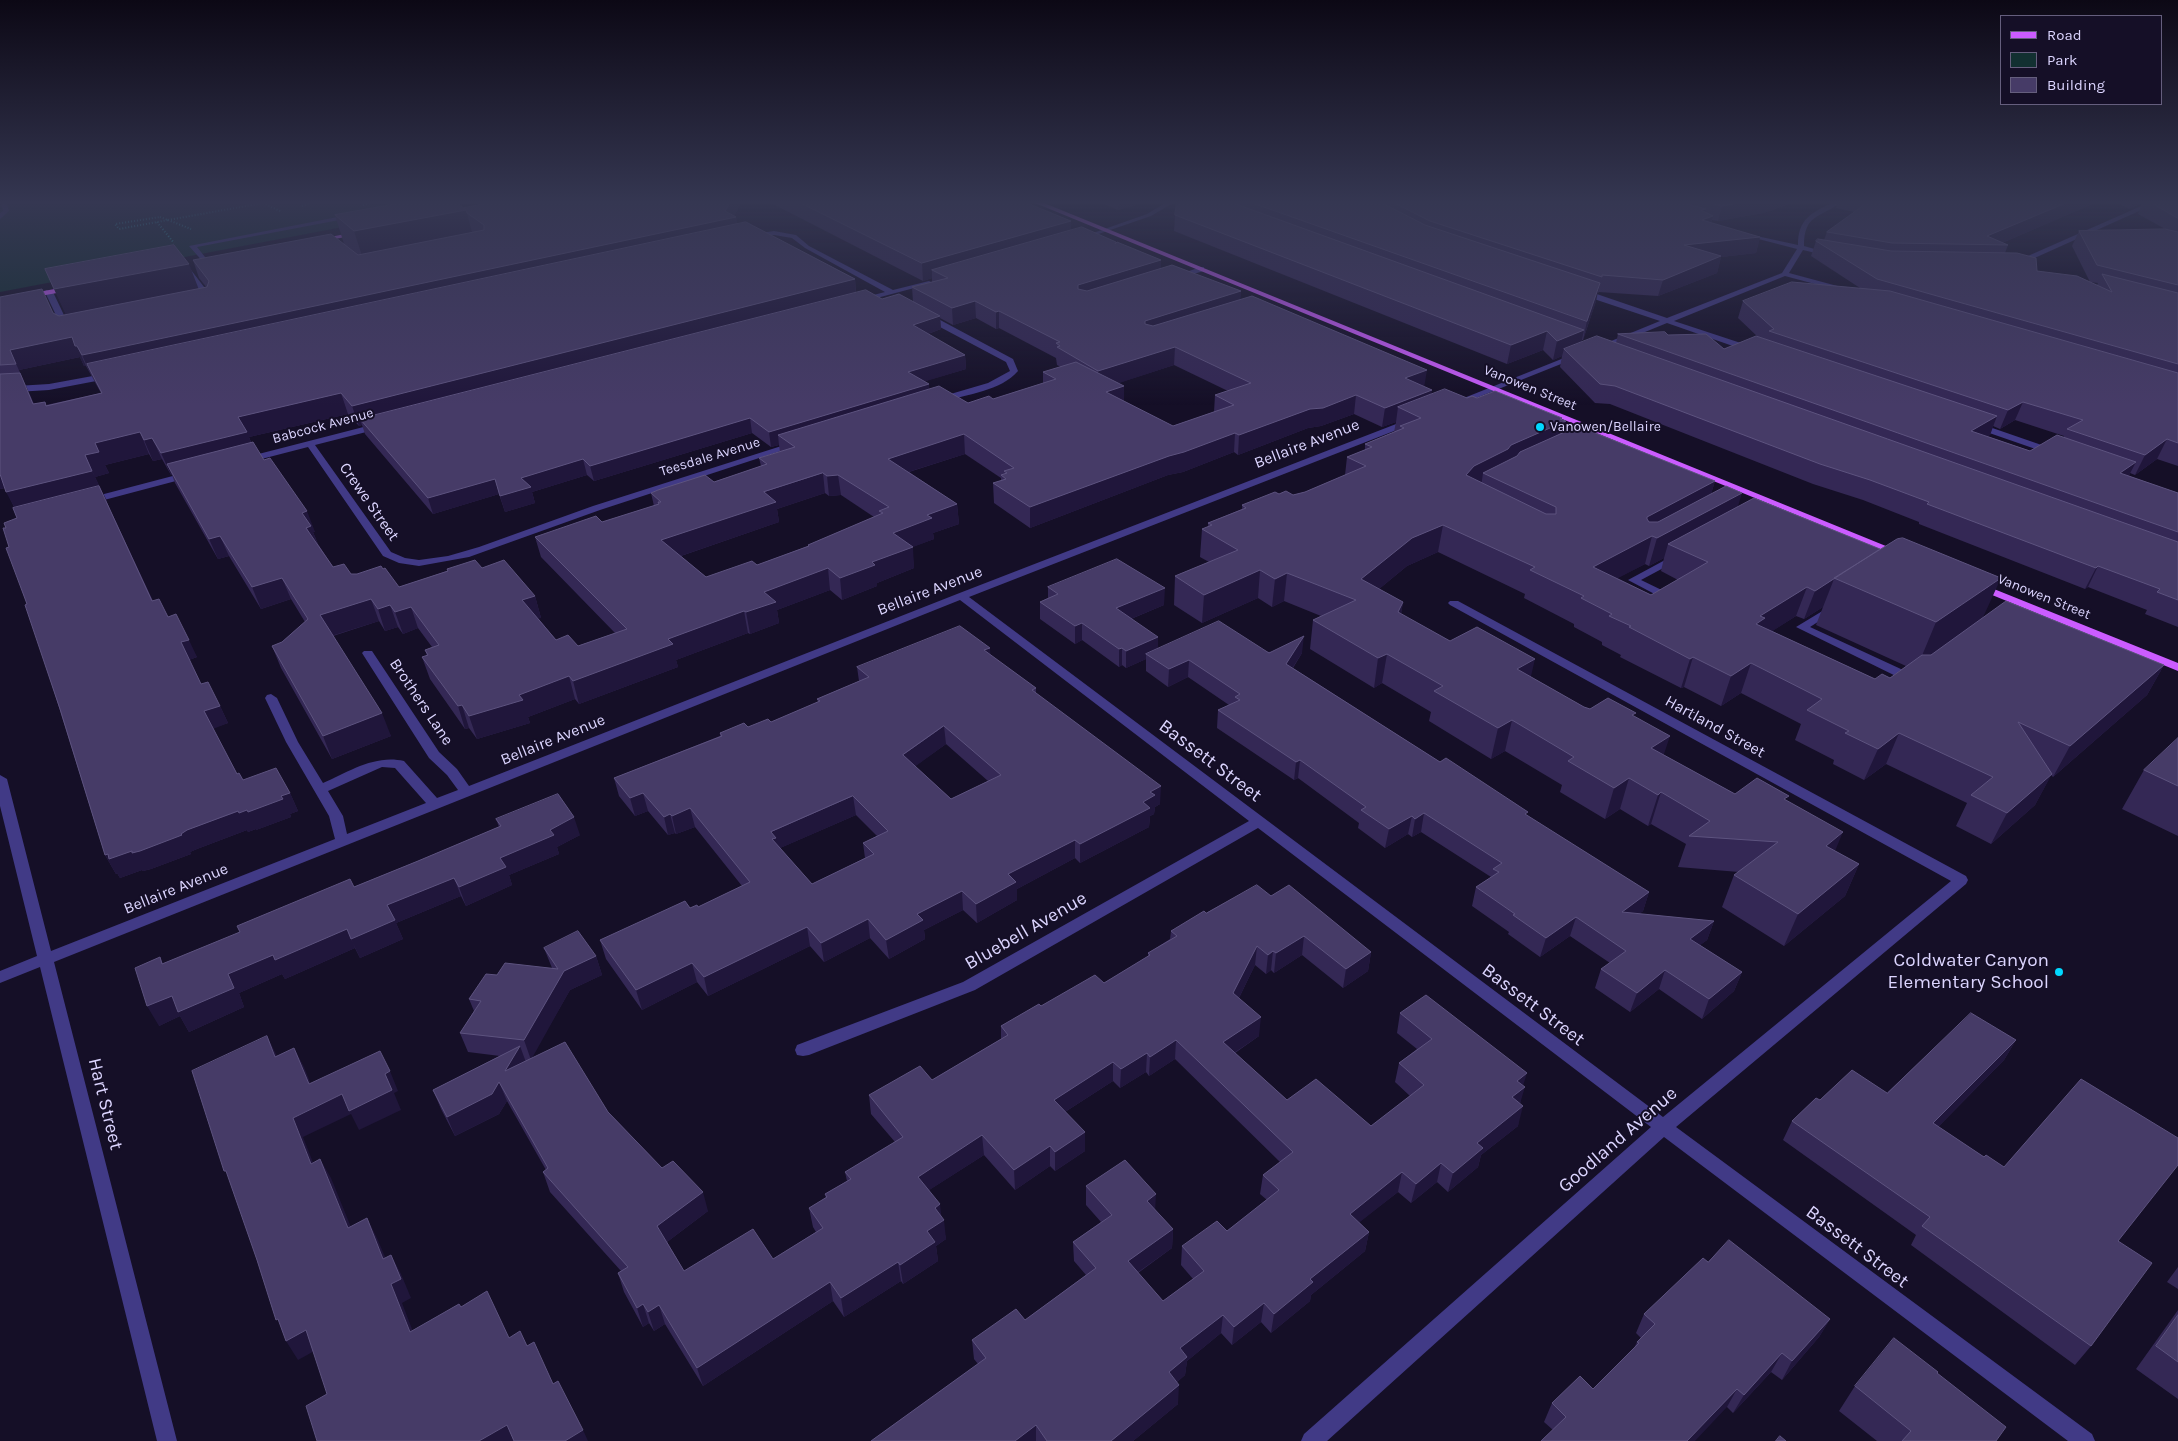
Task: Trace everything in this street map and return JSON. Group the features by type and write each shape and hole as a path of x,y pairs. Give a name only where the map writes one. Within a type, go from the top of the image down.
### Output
{"main road":[{"name":"Vanowen Street","path":"1204,270 1601,433 1770,506 1913,560"},
{"path":"0,301 78,286"},
{"name":"Vanowen Street","path":"1966,581 2178,668"}],"street":[{"path":"198,270 211,302 201,304"},
{"path":"847,270 890,296"},
{"path":"1167,279 1197,270"},
{"path":"1448,407 1785,274 1787,270"},
{"path":"1785,274 1843,291"},
{"path":"853,303 890,296 939,281"},
{"path":"1574,289 1759,352"},
{"path":"49,292 67,331 77,329"},
{"path":"1268,303 1278,300"},
{"path":"918,312 1010,361 1014,371 1011,376 1001,381 931,402"},
{"path":"1593,349 1612,356"},
{"path":"0,390 49,387 121,373"},
{"name":"Bellaire Avenue","path":"0,977 961,596 1420,417"},
{"path":"1964,421 2066,456"},
{"name":"Babcock Avenue","path":"235,463 392,422"},
{"path":"1584,440 1601,433"},
{"name":"Teesdale Avenue","path":"413,562 429,562 466,554 675,482 808,440"},
{"name":"Crewe Street","path":"310,444 387,554 398,561 413,562"},
{"path":"84,502 197,473"},
{"path":"1670,598 1633,580 1691,548"},
{"name":"Bassett Street","path":"961,596 1257,822 2085,1441"},
{"name":"Hartland Street","path":"1454,602 1961,880"},
{"path":"1842,602 1802,628 1913,680 1921,674"},
{"path":"2006,614 2020,603"},
{"name":"Brothers Lane","path":"368,653 434,755 452,772 466,792"},
{"path":"271,698 292,742 336,816 342,841"},
{"path":"320,789 380,763 399,764 434,804"},
{"name":"Hart Street","path":"0,779 167,1441"},
{"name":"Bluebell Avenue","path":"803,1050 969,986 1257,822"},
{"name":"Goodland Avenue","path":"1312,1441 1663,1127 1961,880"}],"green space":[{"path":"0,270 115,270 0,292"}],"building":[{"path":"46,270 155,270 54,289"},
{"path":"201,270 484,270 82,355 77,346 75,346 72,337 10,350 16,364 0,365 0,297 42,289 53,313 59,316 207,287 209,281"},
{"path":"522,270 838,270 855,279 352,406 341,393 238,417 247,432 161,453 152,438 144,440 140,432 95,443 99,452 85,455 92,471 6,492 0,474 0,374 20,373 33,404 45,402 46,406 102,393 87,364"},
{"path":"932,270 1127,270 1078,285 1078,289 1087,291 1155,270 1186,270 1241,291 1145,321 1145,324 1153,326 1252,296 1427,370 1405,378 1432,390 1385,408 1356,395 1323,408 1310,409 1239,435 1235,433 1030,507 993,483 1006,479 1001,475 1007,473 1004,471 1014,468 964,434 888,459 957,504 927,515 932,518 893,533 913,547 872,562 875,565 840,578 828,568 764,592 776,602 746,612 744,611 668,639 673,644 573,681 569,676 519,695 523,700 469,716 462,705 458,706 422,657 428,655 425,650 439,645 411,607 395,612 390,605 378,609 371,599 320,615 382,713 323,736 272,646 282,642 308,619 282,578 252,587 220,536 209,539 167,464 253,442 264,460 270,458 307,511 302,513 311,526 306,528 333,567 344,564 351,574 357,574 381,566 383,569 385,568 399,587 475,560 482,568 504,560 535,596 522,600 556,640 568,635 578,646 627,629 535,537 596,516 602,522 659,504 658,502 661,502 651,493 705,475 714,482 767,464 759,458 795,447 778,435 939,386 968,403 989,396 993,399 1056,379 1043,372 1076,362 1124,386 1106,392 1173,426 1234,405 1215,395 1251,383 1175,347 1098,371 1057,347 1060,346 1056,343 1060,342 999,311 996,312 975,301 952,308 912,287 948,278","holes":["823,473 827,476 838,475 889,507 879,511 883,513 809,546 757,565 752,561 706,577 661,540 776,502 764,492"]},
{"path":"1318,270 1419,270 1584,330 1557,341 1547,331 1511,345"},
{"path":"1443,270 1562,270 1600,283 1587,321"},
{"path":"1581,270 1687,270 1663,280 1602,275 1602,277"},
{"path":"1863,270 2037,270 2077,276 2112,292 2102,274 2178,293 2178,364 1877,279"},
{"path":"2118,270 2178,270 2178,285"},
{"path":"1792,282 1890,291 2178,373 2178,443 2167,439 2145,455 2067,429 2083,420 2023,402 2008,410 1769,331 1774,329 1743,301"},
{"path":"866,290 882,299 899,294 940,316 913,325 965,355 908,372 929,384 769,432 750,418 590,466 583,459 521,478 531,487 500,496 495,479 428,498 360,419"},
{"path":"1665,332 1668,335 1706,334 1724,349 1756,336 1997,416 1971,431 2030,451 2057,435 2136,462 2120,473 2178,493 2178,532 1618,334"},
{"path":"1597,336 2178,542 2178,600 2157,592 2160,589 2098,566 2096,568 1927,504 1929,502 1820,464 1615,386 1600,384 1564,349"},
{"path":"1445,389 1467,398 1472,396 1477,398 1495,391 1566,421 1511,445 1508,449 1474,466 1466,475 1546,514 1556,514 1556,507 1483,473 1517,456 1520,452 1578,426 1715,481 1647,517 1649,522 1658,522 1726,486 1742,493 1657,538 1652,536 1593,567 1651,595 1708,562 1668,544 1754,498 1880,549 1815,591 1807,587 1760,616 1765,618 1756,624 1875,679 1882,674 1890,678 1922,655 1931,655 2006,601 2164,665 2070,746 2018,722 2052,774 2007,813 1971,795 1993,777 1899,733 1878,749 1845,733 1849,731 1807,710 1822,699 1751,663 1731,676 1693,657 1690,659 1609,616 1612,614 1581,598 1584,596 1530,570 1535,567 1443,525 1412,538 1361,579 1403,602 1398,612 1450,641 1477,627 1535,659 1517,669 1584,707 1590,709 1608,698 1636,713 1632,715 1670,736 1651,748 1735,794 1757,778 1789,796 1784,799 1843,832 1826,846 1859,864 1798,914 1734,875 1778,842 1689,836 1710,821 1661,792 1658,795 1629,778 1614,788 1568,761 1574,757 1512,720 1498,728 1434,691 1443,686 1387,654 1378,658 1313,620 1356,600 1287,573 1275,579 1260,570 1204,595 1175,576 1238,550 1202,529 1212,525 1208,523 1246,508 1242,505 1275,492 1279,494 1286,491 1293,495 1305,492 1366,466 1347,457 1372,447 1365,444 1404,428 1400,426 1421,418 1398,407"},
{"path":"99,486 152,601 159,599 168,617 176,614 189,640 181,642 201,684 208,682 220,706 204,711 237,774 239,773 243,780 276,768 290,793 281,796 283,799 248,812 247,810 239,813 238,811 187,830 182,835 140,851 132,853 132,851 109,859 108,854 105,855 60,709 25,605 27,604 6,548 9,547 3,528 6,528 4,523 17,518 13,508"},
{"path":"1903,538 2001,578 1936,622 1834,578 1897,539"},
{"path":"1117,559 1165,588 1116,608 1158,637 1126,651 1122,648 1119,649 1082,623 1075,626 1040,602 1058,594 1048,587"},
{"path":"1219,621 1269,653 1304,636 1286,664 1440,762 1446,758 1528,812 1525,814 1649,892 1622,912 1714,921 1690,939 1742,972 1709,999 1665,970 1637,993 1601,969 1626,951 1576,917 1546,938 1476,887 1499,872 1493,869 1502,863 1424,813 1415,819 1412,816 1389,829 1361,810 1366,807 1300,760 1296,762 1218,710 1240,700 1235,697 1240,694 1189,660 1169,669 1146,654"},
{"path":"960,626 990,648 984,650 1036,688 1032,690 1161,786 1150,792 1155,795 1143,802 1150,808 1080,844 1075,840 1008,874 1016,882 976,904 962,891 917,914 923,920 886,940 868,919 821,943 807,927 704,977 692,963 636,990 600,940 685,901 690,908 697,905 698,907 750,882 690,808 672,816 670,814 664,817 643,793 630,798 614,778 722,736 720,733 744,723 748,727 768,719 771,722 820,701 817,699 869,677 857,667","holes":["944,726 1001,775 951,799 903,755","853,796 888,831 863,843 874,854 812,884 772,839 776,838 771,832"]},
{"path":"2178,738 2178,786 2144,770"},
{"path":"558,794 574,817 550,830 554,835 500,858 506,867 459,887 454,878 387,905 395,920 351,939 347,929 275,960 273,955 228,974 234,988 178,1012 172,996 147,1006 135,968 160,957 162,964 240,932 237,926 350,879 354,887 418,861 501,826 496,819"},
{"path":"1257,885 1271,896 1289,885 1371,952 1346,969 1304,936 1276,953 1273,951 1268,955 1257,946 1233,993 1261,1017 1223,1042 1287,1100 1316,1079 1371,1126 1424,1085 1399,1063 1432,1039 1400,1013 1426,995 1527,1073 1517,1081 1525,1087 1512,1097 1523,1106 1477,1143 1483,1148 1453,1173 1441,1163 1416,1184 1402,1172 1350,1214 1369,1232 1310,1279 1313,1282 1274,1314 1264,1303 1234,1327 1223,1315 1180,1348 1187,1357 1169,1372 1179,1385 1111,1441 1047,1441 1036,1425 1015,1441 871,1441 986,1358 972,1340 1016,1309 1025,1320 1096,1268 1073,1242 1112,1215 1086,1186 1125,1160 1156,1194 1147,1201 1173,1229 1128,1261 1163,1301 1204,1271 1182,1246 1217,1221 1227,1231 1279,1190 1263,1175 1293,1152 1176,1040 1150,1057 1147,1053 1121,1069 1113,1062 1054,1100 1085,1132 1055,1152 1050,1146 1014,1170 982,1135 918,1177 940,1204 935,1208 944,1220 927,1231 935,1242 900,1265 898,1262 841,1298 830,1282 697,1368 659,1305 648,1312 643,1304 637,1308 618,1273 628,1267 543,1172 548,1168 499,1082 492,1094 447,1117 433,1090 520,1046 505,1071 565,1042 608,1112 662,1168 673,1161 703,1192 657,1226 684,1271 753,1229 773,1259 823,1228 809,1208 827,1197 825,1194 851,1179 845,1172 903,1137 869,1095 920,1066 932,1080 1008,1035 1001,1026 1095,975 1104,983 1177,936 1171,931 1204,911 1206,913"},
{"path":"578,931 596,956 564,971 524,1040 460,1033 481,1001 469,999 486,974 497,975 505,963 558,969 544,948"},
{"path":"1971,1013 2016,1040 1933,1123 1984,1157 1986,1155 2004,1167 2081,1079 2178,1138 2178,1165 2118,1241 2152,1263 2091,1346 1922,1226 1930,1217 1792,1121 1816,1098 1820,1100 1852,1070 1887,1093"},
{"path":"267,1036 275,1057 294,1048 309,1084 380,1051 390,1071 385,1074 392,1090 349,1111 342,1094 293,1118 311,1164 320,1159 348,1228 367,1218 383,1259 391,1255 401,1279 391,1284 410,1332 459,1304 461,1307 487,1291 509,1338 520,1331 527,1346 534,1342 553,1384 558,1381 583,1430 565,1441 514,1441 507,1425 479,1441 317,1441 306,1406 327,1394 306,1330 286,1341 278,1319 276,1320 226,1171 224,1171 192,1071"},
{"path":"1729,1240 1830,1319 1792,1361 1782,1353 1744,1395 1737,1389 1687,1441 1541,1441 1566,1417 1552,1403 1580,1376 1593,1389 1639,1343 1637,1342 1655,1324 1644,1314 1703,1258 1708,1262"},
{"path":"2178,1315 2178,1362 2156,1346"},
{"path":"1894,1338 2006,1427 1996,1441 1902,1441 1911,1431 1855,1386"},
{"path":"1780,1436 1786,1441 1776,1441"}],"place":[{"name":"Vanowen/Bellaire","path":"1540,427"},
{"name":"Coldwater Canyon Elementary School","path":"2059,972"}]}
